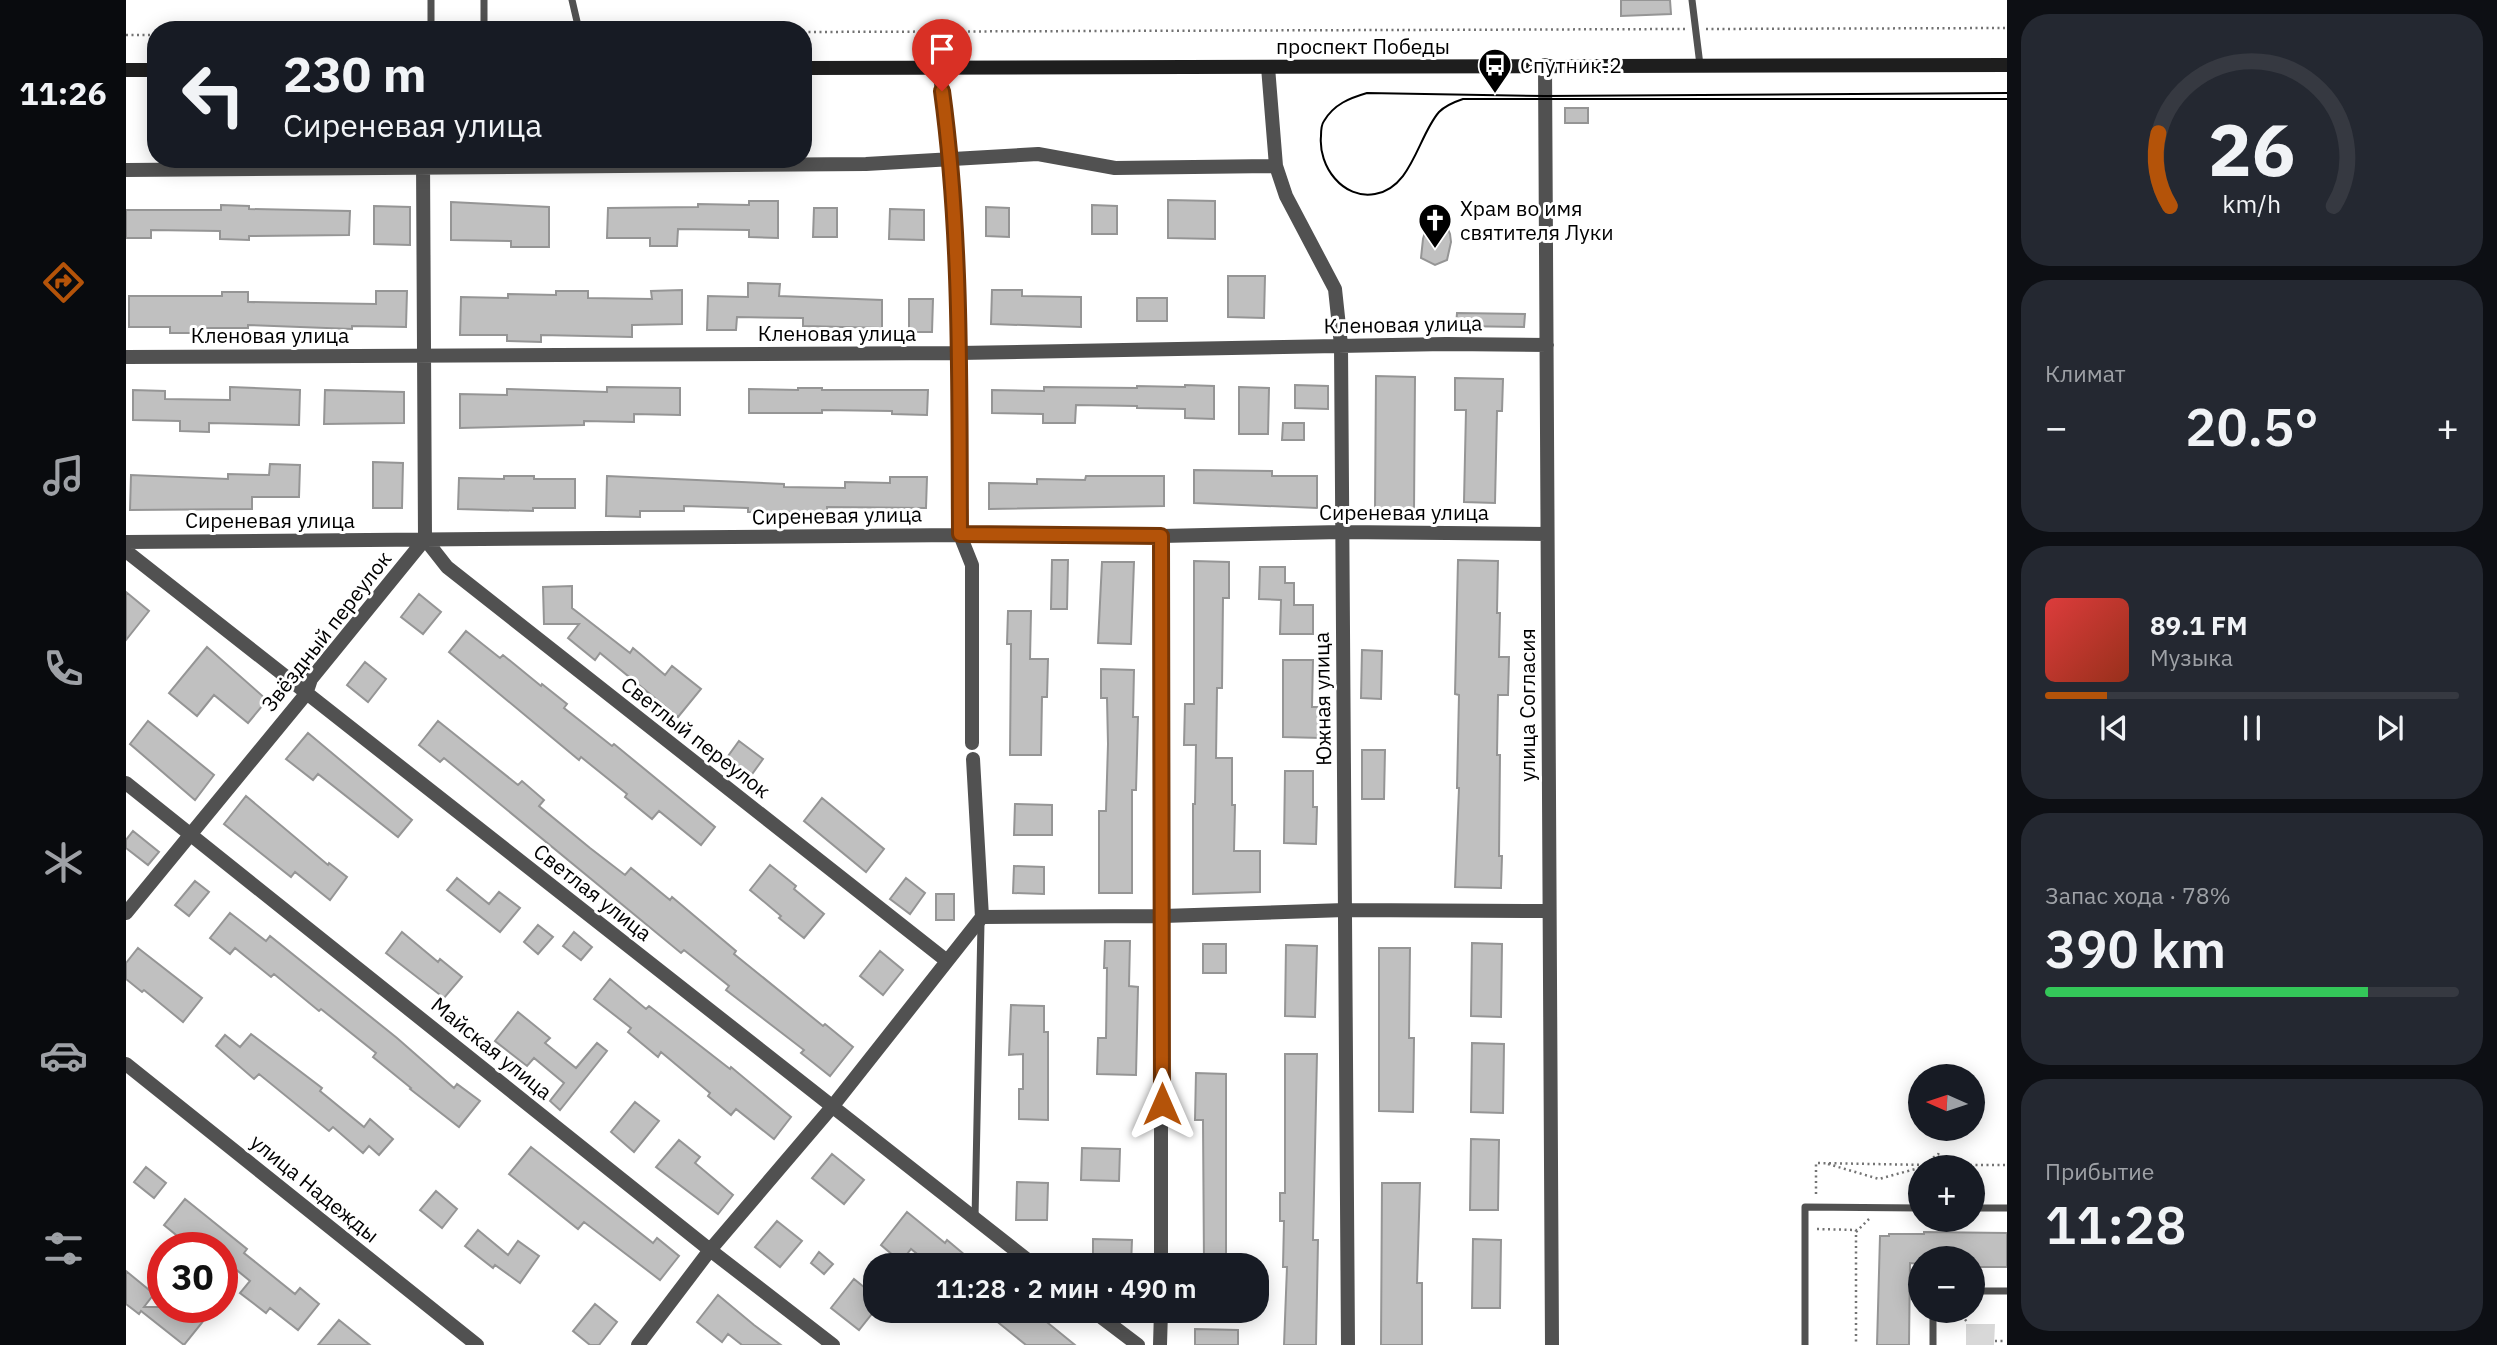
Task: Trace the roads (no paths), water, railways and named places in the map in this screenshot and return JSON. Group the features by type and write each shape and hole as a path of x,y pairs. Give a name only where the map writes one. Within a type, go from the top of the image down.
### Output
{"main road":[{"name":"проспект Победы","path":"812,68 2007,65"},
{"path":"126,71 147,71"}],"street":[{"name":"улица Согласия","path":"1545,65 1552,1345"},
{"name":"Южная улица","path":"1268,67 1276,166 1286,196 1335,289 1340,345 1348,1345"},
{"path":"939,68 951,161 959,354 960,534 972,565 972,743"},
{"path":"812,164 951,161 1038,154 1115,168 1276,166"},
{"path":"126,170 225,168"},
{"path":"423,168 425,540"},
{"name":"Кленовая улица","path":"126,357 959,354 1340,345 1547,345"},
{"name":"Сиреневая улица","path":"126,542 960,534 1547,534"},
{"path":"1161,536 1161,1253"},
{"name":"Звёздный переулок","path":"126,913 306,694 311,679 425,540"},
{"name":"Светлый переулок","path":"425,540 447,568 947,961"},
{"name":"Светлая улица","path":"126,551 1018,1253"},
{"path":"639,1345 710,1250 832,1107 982,917 973,759"},
{"name":"Майская улица","path":"126,783 710,1250 833,1345"},
{"path":"982,917 1163,916 1345,910 1548,911"},
{"name":"улица Надежды","path":"126,1064 477,1345"},
{"path":"1109,1323 1138,1345"},
{"path":"1160,1345 1161,1323"}],"lane":[{"path":"431,0 431,21"},
{"path":"484,0 484,21"},
{"path":"572,0 577,21"},
{"path":"1692,0 1700,65"},
{"path":"975,1220 982,917"},
{"path":"1805,1345 1805,1208 1908,1208"},
{"path":"1985,1208 2007,1208"},
{"path":"1985,1290 2007,1291"},
{"path":"1933,1323 1933,1345"}],"tram line":[{"path":"2007,93 1545,96 1367,93 1343,102 1328,115 1322,126 1321,147 1328,169 1343,186 1353,192 1375,194 1388,190 1406,172 1439,112 1463,99 2007,99"}],"place":[{"name":"Спутник-2","path":"1495,95"},
{"name":"Храм во имя святителя Луки","path":"1435,250"}]}
